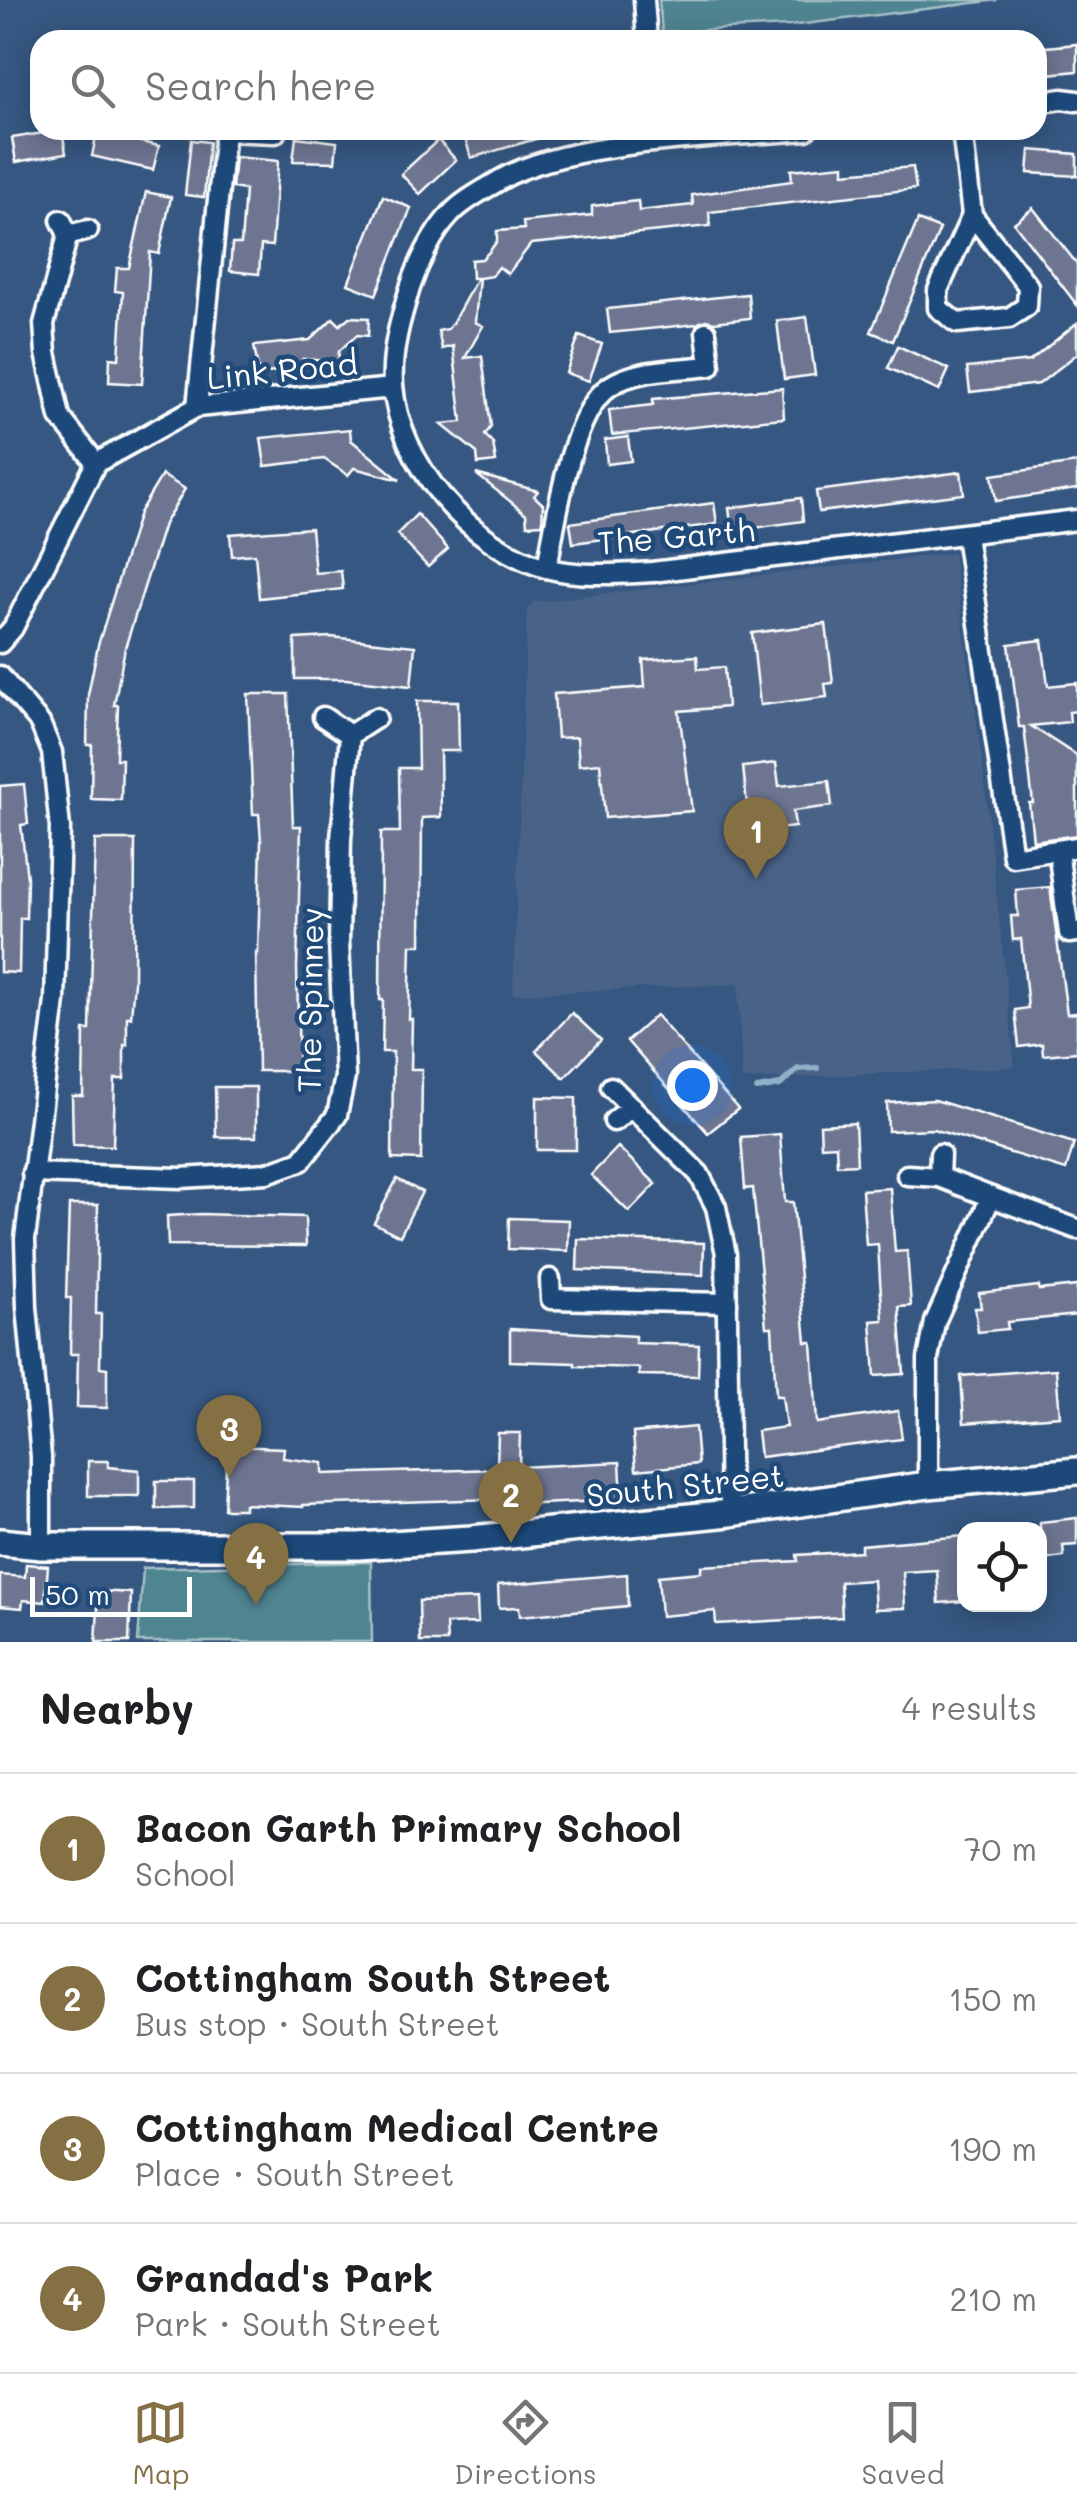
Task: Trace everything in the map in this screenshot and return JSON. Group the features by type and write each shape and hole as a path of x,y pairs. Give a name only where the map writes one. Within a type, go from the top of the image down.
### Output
{"main road":[{"name":"South Street","path":"0,1542 42,1546 358,1546 730,1514 928,1486 1077,1471"}],"street":[{"path":"644,0 646,30"},
{"path":"1047,101 1077,102"},
{"path":"197,406 224,140"},
{"name":"The Garth","path":"639,140 561,156 504,178 450,214 418,265 403,309 394,356 393,388 407,438 435,491 468,526 507,551 547,568 594,574 652,572 1077,520"},
{"path":"963,140 972,215 938,290 938,308 957,323 1009,318 1027,306 1028,286 972,215"},
{"path":"0,643 13,628 96,463 60,417 44,324 64,228 88,230"},
{"path":"547,568 580,426 594,401 610,386 634,376 710,366 706,332"},
{"name":"Link Road","path":"96,463 197,406 393,388"},
{"path":"966,534 1013,857 1077,847"},
{"path":"0,676 40,723 52,752 60,828 55,1001 25,1239 41,1457 42,1546"},
{"path":"323,717 350,735 376,718"},
{"name":"The Spinney","path":"32,1173 181,1178 267,1173 300,1161 337,1115 345,1077 341,839 350,735"},
{"path":"1058,850 1069,933 1077,932"},
{"path":"611,1087 699,1174 716,1208 726,1254 730,1514"},
{"path":"614,1121 632,1107"},
{"path":"939,1177 940,1154"},
{"path":"907,1175 939,1177 1077,1229"},
{"path":"928,1486 928,1359 935,1322 991,1198"},
{"path":"550,1279 551,1299 727,1303"}],"shaded area":[{"path":"953,553 982,759 1015,1067 742,1080 738,984 513,994 527,610 533,602"}],"green space":[{"path":"659,0 997,0 789,26 662,30"},
{"path":"371,1562 372,1642 138,1642 143,1568"}],"building":[{"path":"1077,44 1077,71 1047,74 1047,47"},
{"path":"30,135 30,140 64,140 66,153 16,162 12,138"},
{"path":"95,140 132,140 159,146 153,170 92,156"},
{"path":"191,140 209,142 204,197 185,195"},
{"path":"296,140 337,142 335,162 293,161"},
{"path":"438,140 456,160 420,194 401,174"},
{"path":"466,140 532,140 471,158"},
{"path":"1030,150 1077,154 1077,176 1028,173"},
{"path":"235,157 278,161 272,246 261,245 259,274 230,271 232,244 241,244 245,190 232,188"},
{"path":"844,165 844,173 913,167 916,189 709,212 710,226 531,244 508,274 499,267 492,276 479,278 475,322 483,326 465,358 482,356 491,427 485,435 493,443 496,462 478,464 477,453 441,424 462,422 453,346 442,349 438,331 448,329 454,320 477,278 472,278 471,260 482,259 489,252 497,241 497,231 524,229 523,222 592,215 592,206 638,201 639,211 693,205 692,195 792,181 791,170"},
{"path":"146,192 171,197 159,254 150,252 142,384 109,382 110,358 119,359 123,292 115,291 117,268 129,268"},
{"path":"383,196 411,208 376,295 348,284"},
{"path":"1033,208 1077,264 1077,305 1014,223"},
{"path":"918,220 940,229 893,341 871,332"},
{"path":"748,294 750,318 610,333 607,309"},
{"path":"349,317 369,318 368,336 357,335 339,351 338,362 303,359 304,368 259,374 254,346 310,340 333,318 340,325"},
{"path":"807,317 815,375 784,379 777,321"},
{"path":"1077,323 1077,354 1039,384 970,392 967,368 1030,361"},
{"path":"579,336 602,344 589,381 566,373"},
{"path":"898,346 949,369 939,391 888,368"},
{"path":"782,388 784,418 612,435 609,410 653,405 653,399"},
{"path":"350,429 351,440 400,480 354,468 348,475 324,459 265,466 261,438"},
{"path":"628,437 631,461 607,464 605,440"},
{"path":"1077,463 1077,489 996,501 992,475"},
{"path":"961,472 964,494 819,512 816,491"},
{"path":"476,474 538,491 534,496 543,504 542,524 527,525 526,514"},
{"path":"162,475 185,489 164,524 125,648 114,705 118,705 116,759 122,759 121,800 91,799 88,695 98,645 139,513"},
{"path":"801,498 803,521 732,531 729,508"},
{"path":"714,503 717,524 573,543 570,523"},
{"path":"417,514 448,549 428,567 397,534"},
{"path":"311,528 315,573 341,571 343,589 259,598 255,554 232,556 230,534"},
{"path":"826,624 833,683 825,684 827,697 760,705 752,633"},
{"path":"331,637 415,646 411,686 346,679 295,679 295,639"},
{"path":"1042,640 1048,686 1077,683 1077,711 1069,712 1070,722 1031,726 1077,756 1077,835 1033,841 1024,727 1019,727 1009,644"},
{"path":"697,656 698,669 724,667 727,707 679,711 692,811 605,818 600,763 579,765 577,737 557,738 554,694 645,687 643,660"},
{"path":"248,694 288,694 293,826 301,826 299,1071 258,1071 256,953 261,841 259,814 253,814"},
{"path":"417,701 458,701 459,751 440,751 441,817 422,818 421,945 411,945 409,1019 411,1069 422,1069 421,1160 392,1159 393,1052 382,1052 380,1000 381,832 400,832 399,768 418,768"},
{"path":"776,763 779,786 829,781 832,806 793,811 795,827 750,832 743,767"},
{"path":"24,784 28,824 21,825 27,878 26,918 20,918 19,973 0,972 0,786"},
{"path":"95,840 135,840 134,982 124,1045 124,1079 115,1079 113,1146 73,1145 72,1096 83,1096 84,1030 90,1030"},
{"path":"1050,887 1067,1014 1077,1013 1077,1052 1043,1055 1042,1044 1019,1047 1015,1010 1028,1008 1021,939 1013,940 1011,916 1018,916 1016,890"},
{"path":"572,1013 601,1040 564,1078 536,1051"},
{"path":"656,1015 738,1109 708,1133 627,1041"},
{"path":"215,1087 256,1087 256,1137 216,1137"},
{"path":"537,1097 576,1098 576,1150 537,1150"},
{"path":"935,1100 1074,1143 1066,1170 933,1129 888,1131 887,1103"},
{"path":"855,1123 857,1164 837,1165 836,1145 821,1146 820,1125"},
{"path":"780,1134 785,1202 793,1202 806,1342 812,1342 817,1423 898,1411 902,1439 760,1457 757,1431 786,1427 782,1396 776,1396 772,1327 766,1327 753,1188 745,1189 741,1137"},
{"path":"618,1147 656,1184 629,1212 591,1175"},
{"path":"397,1179 422,1192 400,1236 374,1223"},
{"path":"890,1188 895,1252 907,1251 911,1306 899,1307 904,1374 875,1376 871,1321 883,1320 878,1244 866,1245 862,1190"},
{"path":"69,1205 98,1205 96,1314 101,1314 100,1367 107,1368 107,1408 77,1407 78,1354 70,1354 71,1298 66,1298"},
{"path":"167,1216 305,1217 306,1246 168,1245"},
{"path":"509,1218 569,1220 568,1251 508,1249"},
{"path":"578,1239 704,1243 703,1275 577,1270"},
{"path":"1039,1286 1039,1290 1077,1286 1077,1315 1007,1322 1008,1329 978,1332 975,1308 981,1308 979,1293"},
{"path":"510,1329 635,1336 635,1343 699,1345 698,1376 639,1375 639,1368 510,1361"},
{"path":"1056,1369 1060,1416 964,1423 961,1376"},
{"path":"695,1427 698,1464 636,1470 633,1433"},
{"path":"498,1433 520,1433 519,1467 620,1462 622,1500 518,1505 517,1513 496,1513 496,1499 303,1507 244,1504 244,1509 224,1509 227,1446 284,1448 283,1458 323,1463 323,1474 497,1469"},
{"path":"88,1461 108,1461 108,1467 139,1470 139,1496 88,1496"},
{"path":"156,1481 194,1481 194,1508 156,1509"},
{"path":"1077,1518 1077,1545 1063,1546 1064,1557 1047,1559 1047,1522 1040,1522"},
{"path":"957,1537 957,1602 939,1603 937,1570 903,1572 905,1608 875,1609 873,1580 840,1582 842,1617 716,1624 715,1611 661,1616 658,1576 701,1572 701,1566 798,1561 797,1555 861,1551 861,1545"},
{"path":"26,1564 48,1566 45,1602 23,1600 22,1608 0,1606 0,1575 25,1577"},
{"path":"627,1574 628,1606 520,1616 519,1607 499,1608 498,1585"},
{"path":"99,1591 131,1593 129,1642 96,1642"},
{"path":"477,1599 478,1623 446,1624 447,1642 420,1642 419,1601"}],"waterway":[{"path":"757,1089 780,1085 798,1069 817,1068"}],"place":[{"name":"Bacon Garth Primary School","path":"756,879"},
{"name":"Cottingham Medical Centre","path":"229,1477"},
{"name":"Cottingham South Street","path":"511,1543"},
{"name":"Grandad's Park","path":"256,1605"}]}
